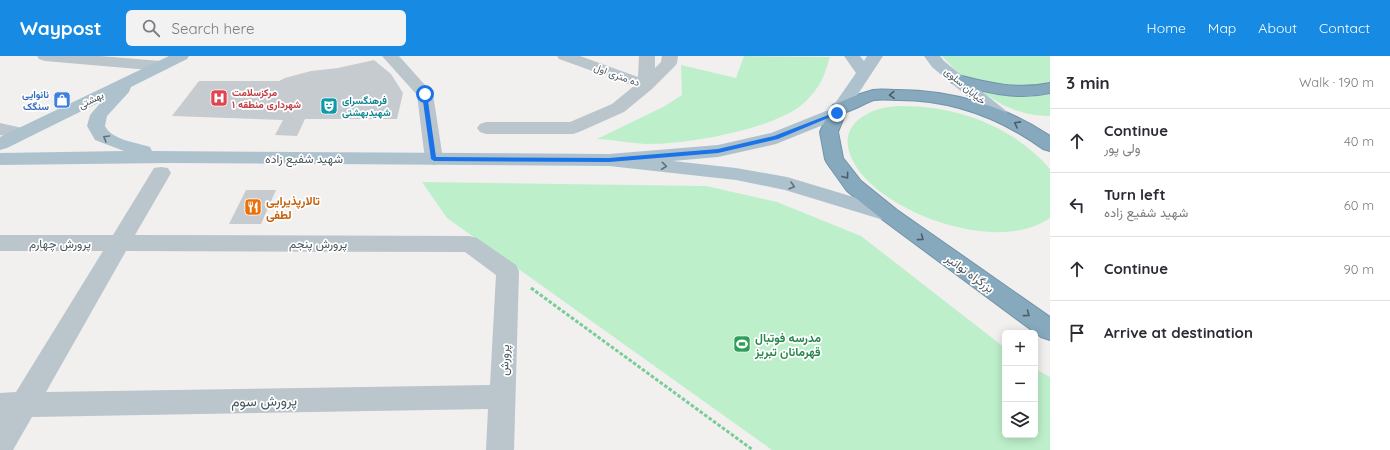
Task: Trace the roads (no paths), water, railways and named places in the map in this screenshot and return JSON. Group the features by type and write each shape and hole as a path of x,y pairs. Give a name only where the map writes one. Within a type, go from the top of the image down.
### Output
{"highway":[{"path":"958,80 997,89 1020,91 1041,91 1050,88"},
{"path":"838,111 872,96 907,94 954,100 999,114 1032,132 1050,145"},
{"name":"بزرگراه توانیر","path":"838,111 829,132 834,159 854,186 890,215 1050,330"}],"main road":[{"name":"بهشتی","path":"21,133 182,56"},
{"path":"852,56 864,74"},
{"path":"609,160 718,151 776,138 838,111 875,56"},
{"name":"خیابان سلوی","path":"932,56 938,64 999,114"},
{"path":"133,79 116,94 99,115 96,126 101,136 133,148 165,165"},
{"path":"0,142 21,133"},
{"name":"شهید شفیع زاده","path":"0,159 165,165 434,159 609,160"},
{"path":"609,160 736,174 787,184 890,215"}],"street":[{"path":"45,56 160,66"},
{"path":"390,56 425,94 434,159"},
{"name":"ده متری اول","path":"565,56 646,85"},
{"path":"646,85 647,56"},
{"path":"486,128 573,128 618,108 646,85 669,63 670,56"},
{"path":"0,129 21,133"},
{"path":"0,445 12,405 121,242 165,165"},
{"name":"پرورش چهارم","path":"0,243 121,242"},
{"name":"پرورش پنجم","path":"121,242 469,244 508,271"},
{"name":"پرورش","path":"500,450 508,271"},
{"name":"پرورش سوم","path":"12,405 503,397"}],"place":[{"name":"مرکزسلامت شهرداری منطقه ۱","path":"219,98"},
{"name":"نانوایی سنگک","path":"62,100"},
{"name":"فرهنگسرای شهیدبهشتی","path":"329,106"},
{"name":"تالارپذیرایی لطفی","path":"253,207"},
{"name":"مدرسه فوتبال قهرمانان تبریز","path":"742,344"}]}
